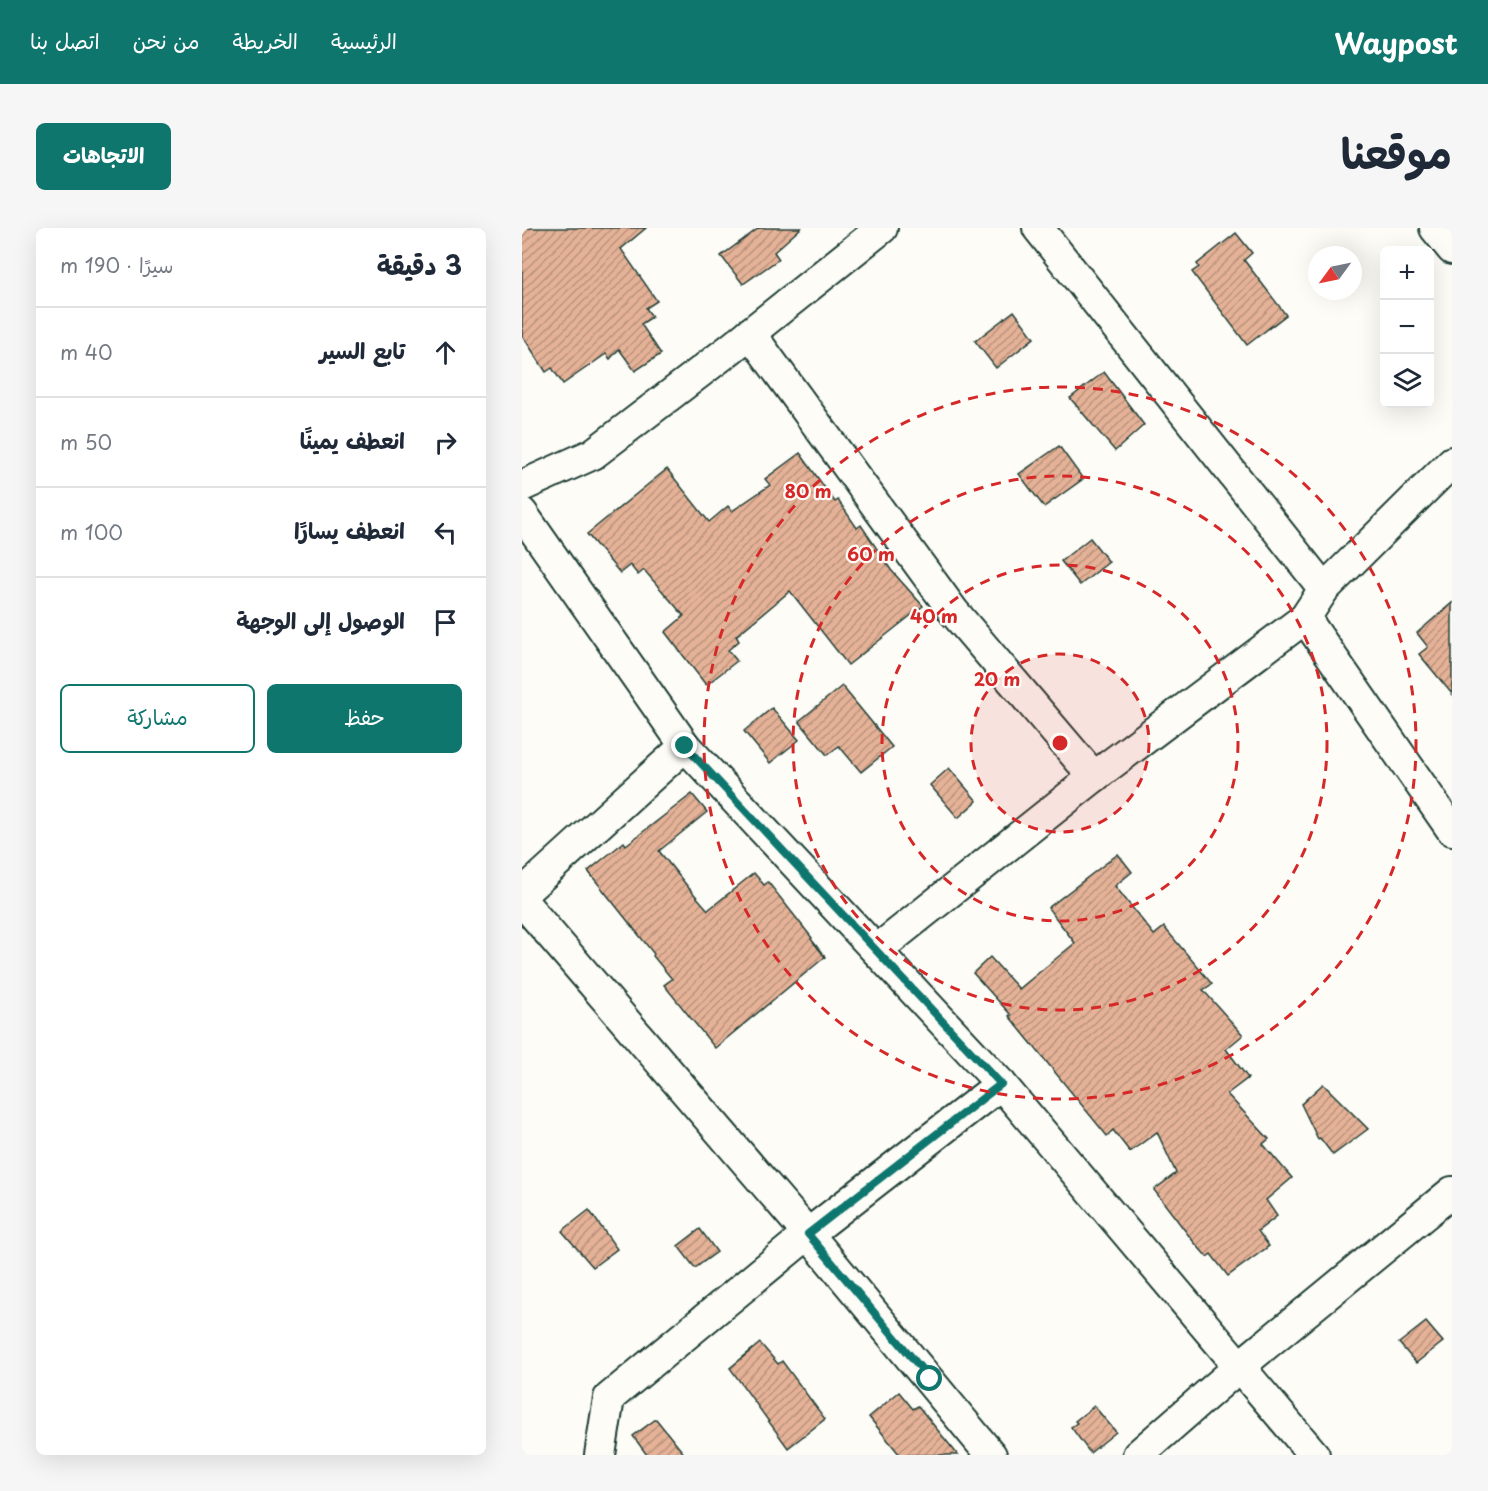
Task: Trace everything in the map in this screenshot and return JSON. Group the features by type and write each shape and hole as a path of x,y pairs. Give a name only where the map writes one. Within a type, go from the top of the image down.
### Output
{"street":[{"path":"522,486 593,454 882,228"},
{"path":"1038,228 1324,589"},
{"path":"1435,228 1452,249"},
{"path":"750,333 954,612 1094,777"},
{"path":"877,950 1094,777 1305,618 1324,589 1452,462"},
{"path":"522,513 685,746 1001,1084 1314,1455"},
{"path":"1305,618 1452,830"},
{"path":"522,894 685,746"},
{"path":"522,901 808,1234 991,1455"},
{"path":"600,1455 609,1398 808,1234 1001,1084"},
{"path":"1138,1455 1240,1366 1452,1192"}],"building":[{"path":"522,228 646,228 621,249 657,301 646,308 652,317 641,324 661,354 635,371 619,349 610,359 606,354 563,384 552,368 546,372 522,335"},
{"path":"759,228 801,228 774,252 779,259 743,284 721,256"},
{"path":"1236,233 1252,253 1244,260 1286,315 1247,345 1192,272 1199,267 1197,264"},
{"path":"1014,311 1034,338 996,368 975,341"},
{"path":"1104,372 1144,425 1115,451 1070,398"},
{"path":"1059,446 1083,479 1044,507 1019,474"},
{"path":"800,453 835,502 838,500 857,528 861,525 891,570 923,606 848,665 790,591 736,636 739,641 728,650 737,661 706,685 665,632 684,616 644,570 638,575 630,565 620,573 587,534 667,469 709,522 728,506 732,511 770,485 765,479"},
{"path":"1090,538 1109,562 1080,585 1061,561"},
{"path":"1452,603 1452,694 1419,654 1428,647 1417,633"},
{"path":"842,686 892,747 861,772 839,746 827,755 799,721"},
{"path":"772,708 799,740 770,763 744,731"},
{"path":"949,768 977,801 958,818 930,785"},
{"path":"692,794 707,812 659,851 688,887 708,910 754,873 764,885 768,882 825,957 715,1048 664,985 672,979 588,871 624,842 626,845"},
{"path":"1118,854 1132,872 1115,886 1154,935 1164,927 1212,984 1203,990 1243,1035 1226,1049 1248,1078 1227,1094 1269,1139 1263,1144 1292,1178 1266,1200 1277,1216 1258,1231 1269,1246 1228,1276 1211,1254 1207,1257 1193,1241 1154,1190 1176,1173 1157,1132 1130,1152 1113,1130 1107,1136 1009,1016 1011,1015 973,973 990,957 1019,989 1075,943 1048,908"},
{"path":"1323,1084 1368,1129 1333,1155 1320,1138 1318,1139 1301,1104"},
{"path":"589,1210 617,1249 593,1267 562,1231"},
{"path":"700,1229 717,1252 695,1268 678,1246"},
{"path":"1426,1322 1443,1342 1416,1363 1399,1343"},
{"path":"760,1343 778,1364 782,1361 825,1419 788,1448 730,1368"},
{"path":"899,1392 913,1409 918,1406 958,1455 900,1455 869,1417"},
{"path":"1094,1406 1116,1432 1090,1453 1071,1427"},
{"path":"656,1419 685,1455 647,1455 633,1436"}],"route":[{"path":"685,746 1001,1084 808,1234 930,1379"}]}
